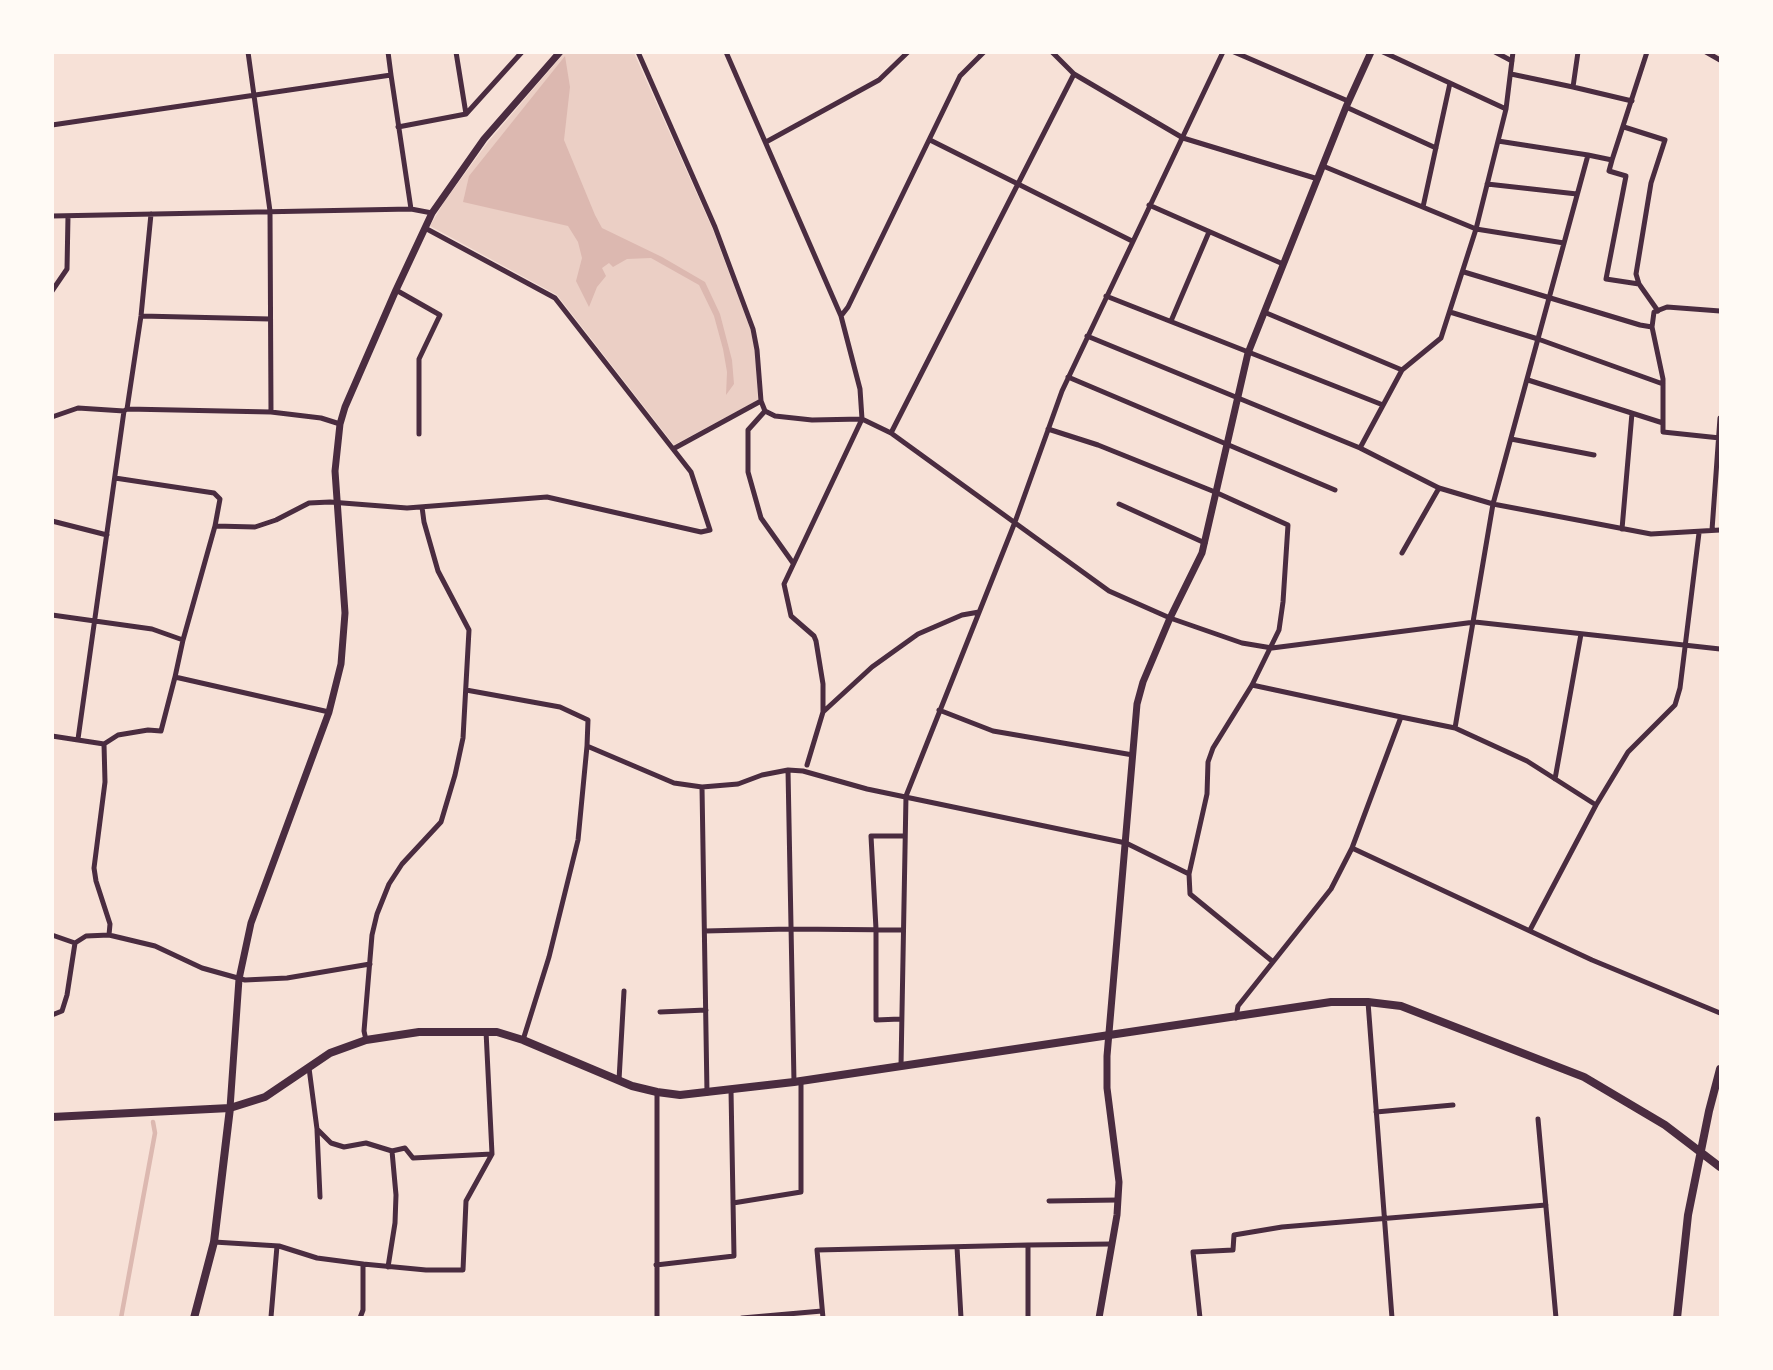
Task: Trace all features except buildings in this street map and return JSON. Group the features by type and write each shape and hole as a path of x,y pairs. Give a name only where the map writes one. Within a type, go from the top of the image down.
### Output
{"main road":[{"path":"52,1118 230,1108 265,1097 330,1054 366,1040 419,1032 486,1031 523,1040 619,1080 657,1092 680,1095 797,1081 1331,1002 1368,1002 1401,1006 1584,1077 1665,1125 1720,1167"},
{"path":"1677,1318 1688,1215 1720,1069"},
{"path":"194,1318 214,1242 230,1108"}],"street":[{"path":"248,52 270,211 271,412"},
{"path":"388,52 411,209"},
{"path":"456,52 466,114"},
{"path":"398,127 466,114 522,52"},
{"path":"230,1108 239,979 251,923 329,712 341,664 345,613 335,471 340,424 358,373 432,214 484,139 559,52"},
{"path":"638,52 715,227 753,329 761,401 765,411 775,416 811,420 862,419 891,433 1109,591 1170,618 1242,643 1272,649 1475,622 1720,649"},
{"path":"726,52 841,316 860,389 862,419 784,584 791,616 814,636 816,641 823,684 824,712 807,765"},
{"path":"766,142 879,80 908,52"},
{"path":"841,316 848,307 960,76 984,52"},
{"path":"1052,52 1074,74 1183,138 1318,179"},
{"path":"901,1066 903,836 906,796 1015,522 1068,377 1223,52"},
{"path":"1234,52 1436,148"},
{"path":"1099,1318 1118,1200 1119,1182 1107,1088 1108,1035 1137,704 1143,682 1170,618 1202,553 1248,353 1370,52"},
{"path":"1383,52 1506,110"},
{"path":"1495,52 1512,61"},
{"path":"1360,447 1402,370 1441,338 1464,272 1506,110 1513,52"},
{"path":"1573,87 1578,52"},
{"path":"1639,284 1606,279 1626,176 1609,171 1647,52"},
{"path":"1706,52 1720,60"},
{"path":"891,433 1074,74"},
{"path":"1511,74 1632,101"},
{"path":"52,125 391,75"},
{"path":"1423,208 1450,83"},
{"path":"1624,127 1665,140 1651,183 1636,274 1639,284 1658,311"},
{"path":"930,140 1132,241"},
{"path":"1498,141 1612,160"},
{"path":"1455,728 1493,504 1588,156"},
{"path":"1323,166 1476,229 1564,243"},
{"path":"1487,184 1577,194"},
{"path":"1149,205 1283,264"},
{"path":"52,216 411,209 432,214"},
{"path":"78,739 141,316 151,214"},
{"path":"52,290 67,269 68,216"},
{"path":"215,526 255,527 276,520 309,503 422,507 547,497 701,532 710,530 691,472 555,298 425,228"},
{"path":"1171,321 1209,232"},
{"path":"1464,272 1652,327"},
{"path":"396,290 440,315 419,359 419,434"},
{"path":"1106,296 1383,405"},
{"path":"1720,311 1667,307 1654,312 1652,327 1663,384 1663,432 1720,438"},
{"path":"1264,312 1402,370"},
{"path":"1450,312 1538,339 1663,384"},
{"path":"141,316 271,319"},
{"path":"1087,336 1360,447 1438,488 1493,504 1651,534 1720,530"},
{"path":"1068,377 1335,490"},
{"path":"1528,380 1663,423"},
{"path":"673,449 761,401"},
{"path":"52,417 78,408 271,412 321,418 340,424"},
{"path":"765,411 748,430 748,472 761,518 793,563"},
{"path":"1622,529 1632,413"},
{"path":"1712,530 1720,418"},
{"path":"1048,429 1098,445 1289,524 1279,630 1252,685 1213,748 1208,762 1207,794 1189,874 1190,894 1272,961"},
{"path":"1511,439 1594,455"},
{"path":"52,736 104,744 118,735 148,730 161,731 215,526 220,499 214,493 115,478"},
{"path":"1402,554 1438,488"},
{"path":"1119,504 1205,542"},
{"path":"366,1040 364,1031 377,914 389,884 402,864 441,822 460,755 469,630 439,571 427,535 422,507"},
{"path":"52,521 107,535"},
{"path":"1530,930 1596,805 1629,752 1675,705 1686,646 1699,533"},
{"path":"824,712 872,667 918,634 962,615 979,612"},
{"path":"52,615 152,629 183,640"},
{"path":"1555,779 1581,634"},
{"path":"175,677 329,712"},
{"path":"1252,685 1455,728 1527,761 1596,805"},
{"path":"466,690 560,707 589,720 578,840 549,957 523,1040"},
{"path":"939,710 993,731 1133,755"},
{"path":"1236,1018 1238,1006 1331,889 1352,848 1401,717"},
{"path":"104,744 105,782 94,868 110,924 109,935"},
{"path":"587,746 674,783 702,788 738,784 762,775 788,770 803,771 867,789 1126,843 1189,874"},
{"path":"733,1203 801,1192 789,929 788,770"},
{"path":"702,788 707,1093"},
{"path":"900,1019 876,1020 872,836 903,836"},
{"path":"1352,848 1592,960 1720,1013"},
{"path":"705,931 903,930"},
{"path":"52,1015 62,1011 75,943 86,936 109,935 155,946 202,968 239,979 264,981 370,964"},
{"path":"52,936 75,943"},
{"path":"619,1080 624,991"},
{"path":"1368,1002 1392,1318"},
{"path":"660,1012 706,1010"},
{"path":"214,1242 277,1246 317,1258 388,1267 463,1270 466,1201 492,1154 486,1031"},
{"path":"309,1068 320,1197"},
{"path":"656,1265 734,1256 731,1090"},
{"path":"657,1092 657,1318"},
{"path":"1376,1112 1453,1105"},
{"path":"1538,1119 1556,1318"},
{"path":"316,1126 331,1143 344,1147 366,1143 392,1151 405,1147 413,1157 492,1154"},
{"path":"388,1267 396,1195 392,1151"},
{"path":"1049,1202 1118,1200"},
{"path":"1200,1318 1193,1252 1233,1250 1234,1235 1282,1227 1546,1205"},
{"path":"742,1318 823,1314 817,1251 1112,1244"},
{"path":"1028,1245 1028,1318"},
{"path":"271,1317 277,1246"},
{"path":"957,1247 961,1318"},
{"path":"360,1318 363,1310 363,1264"}],"shaded area":[{"path":"564,53 634,53 713,230 751,331 758,400 674,445 557,295 430,226 444,202 488,142"},
{"path":"565,56 570,87 564,140 595,215 602,228 662,257 705,282 720,314 732,360 734,384 726,395 727,372 723,349 714,316 699,285 651,258 627,259 613,267 609,263 602,268 606,276 597,287 589,307 576,281 582,258 578,242 568,226 463,202 469,176"}],"waterway":[{"path":"121,1318 155,1133 153,1122"}]}
